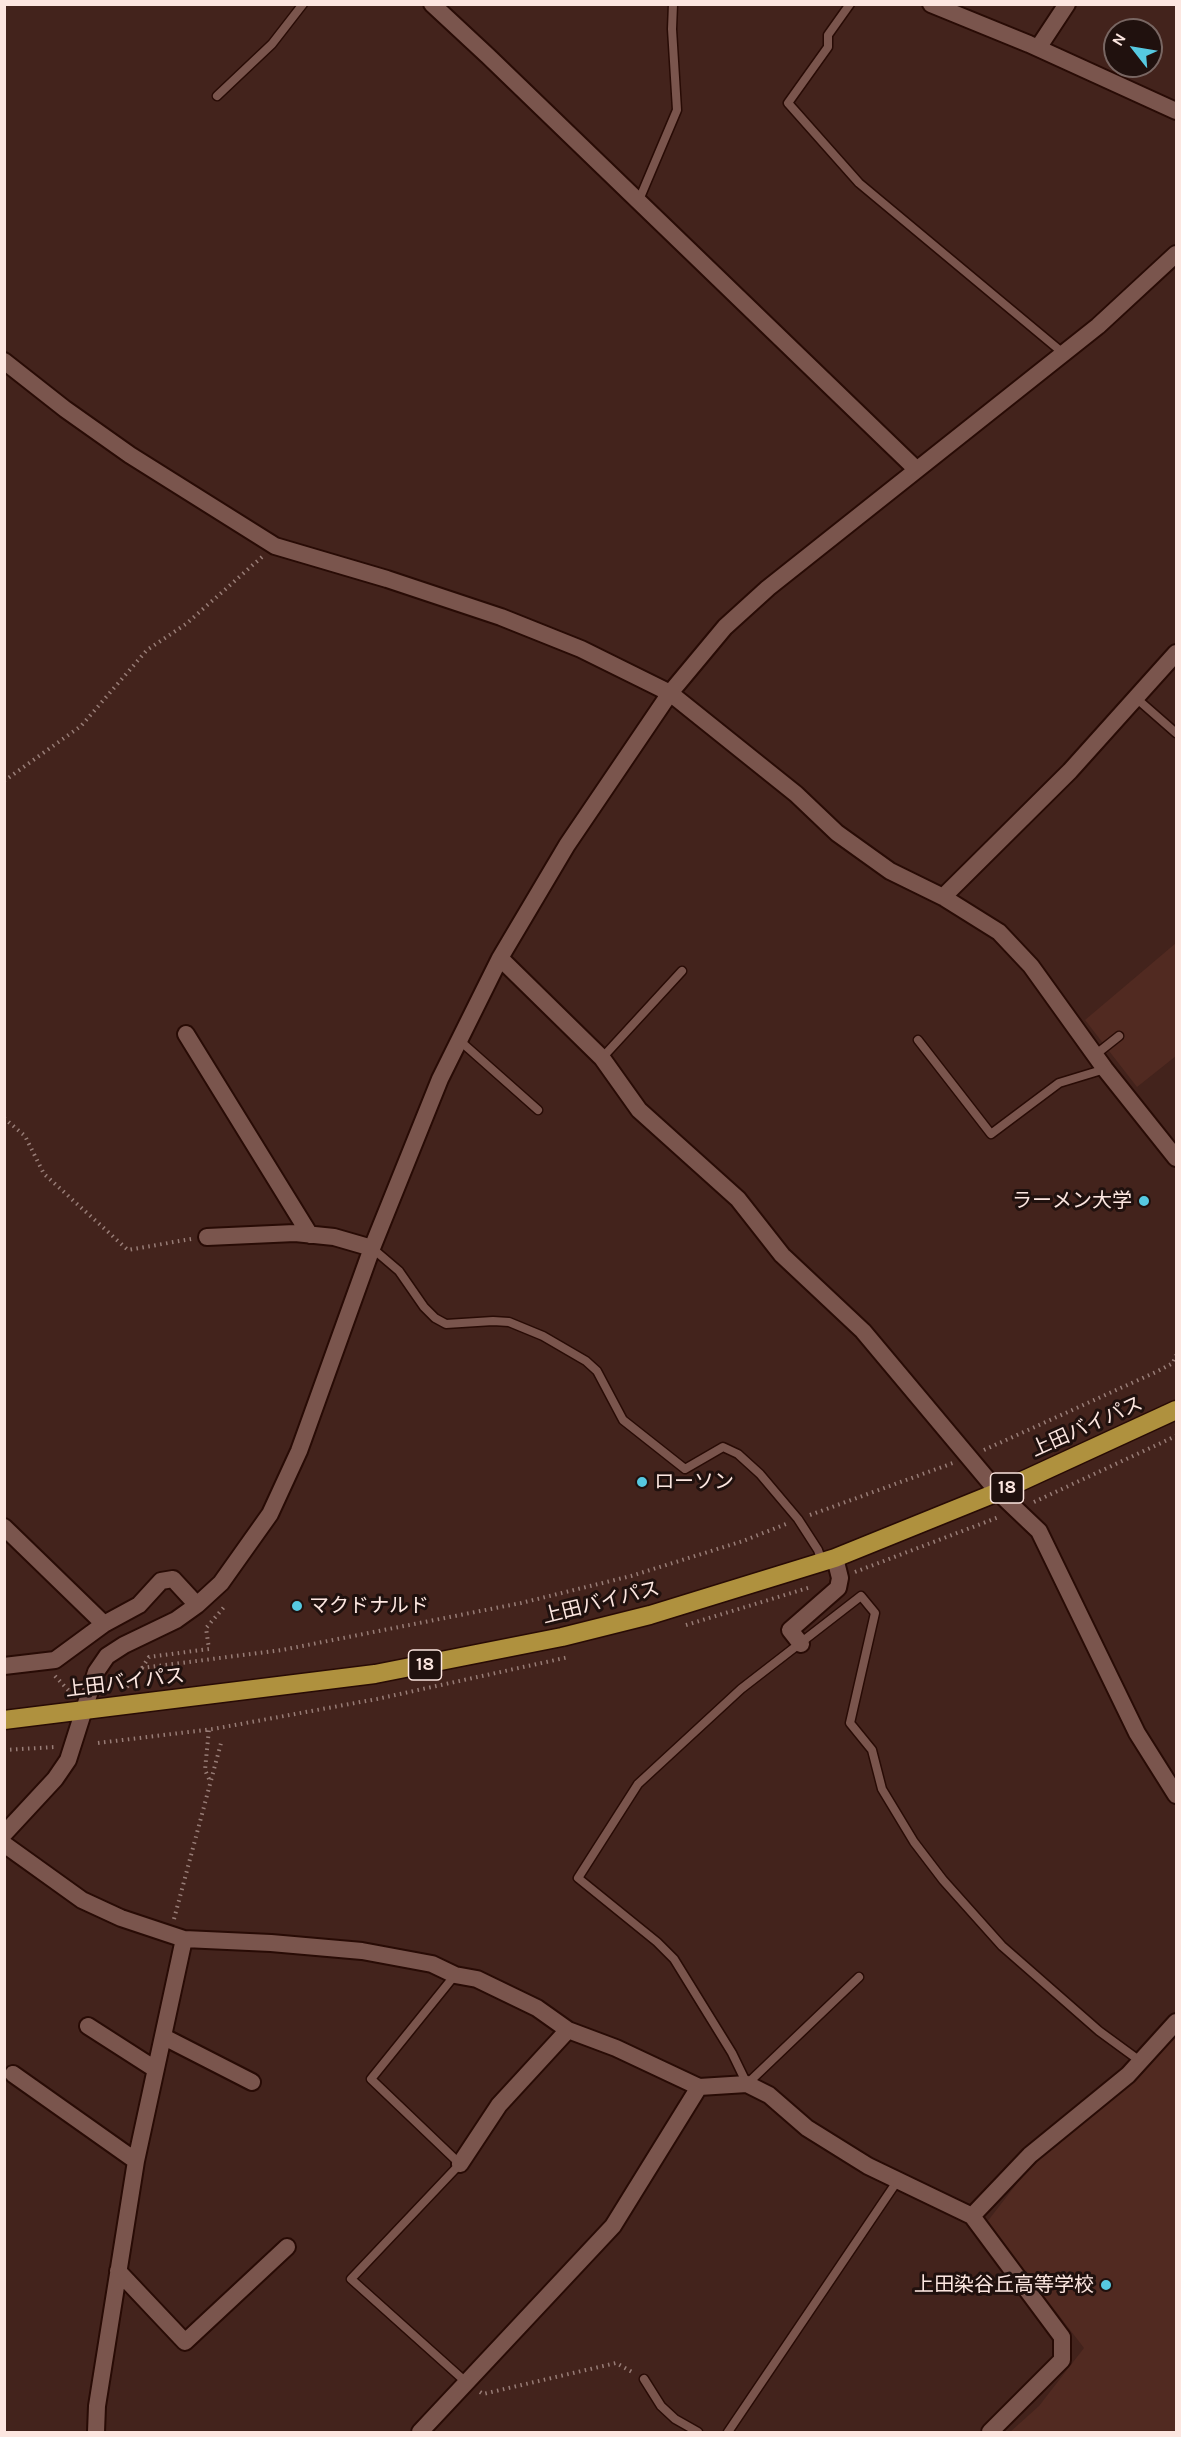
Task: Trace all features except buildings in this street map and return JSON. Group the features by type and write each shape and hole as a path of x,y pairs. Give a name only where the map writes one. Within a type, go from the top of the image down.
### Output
{"highway":[{"name":"上田バイパス","path":"4,1720 375,1674 469,1657 650,1615 828,1560 998,1492 1176,1410"}],"street":[{"path":"432,4 639,200 916,469"},
{"path":"931,4 1038,48 1176,111"},
{"path":"1038,48 1067,4"},
{"path":"4,1834 55,1779 68,1760 96,1672 107,1656 124,1645 176,1620 221,1583 243,1556 279,1498 338,1348 372,1248 435,1089 500,958 567,845 670,693 725,627 768,588 1098,326 1176,254"},
{"path":"4,361 65,409 130,455 275,546 387,579 501,617 581,649 670,693 796,794 837,832 890,871 943,897 999,932 1031,966 1095,1055 1176,1158"},
{"path":"943,897 1070,771 1176,653"},
{"path":"500,958 602,1058 639,1110 738,1199 782,1255 864,1331 998,1492 1039,1531 1137,1733 1176,1795"},
{"path":"186,1034 310,1235"},
{"path":"207,1237 310,1235 334,1237 372,1248"},
{"path":"4,1527 104,1624"},
{"path":"801,1644 790,1630 838,1588 840,1578 828,1560"},
{"path":"4,1666 55,1660 104,1624 139,1605 161,1581 173,1579 197,1605"},
{"path":"4,1844 82,1900 121,1918 177,1937 362,1951 432,1964 455,1975 487,1984 537,2008 568,2030 616,2048 699,2087 747,2085 769,2095 807,2128 868,2166 972,2216 1062,2337 1062,2360 990,2433"},
{"path":"96,2433 97,2406 118,2271 136,2161 164,2037 177,1937"},
{"path":"972,2216 1030,2155 1128,2075 1176,2022"},
{"path":"88,2026 155,2069"},
{"path":"460,2164 499,2105 568,2030"},
{"path":"164,2037 252,2082"},
{"path":"13,2074 136,2161"},
{"path":"420,2433 613,2226 699,2087"},
{"path":"118,2271 185,2342 287,2247"}],"lane":[{"path":"217,96 272,44 303,4"},
{"path":"639,200 677,110 672,29 673,4"},
{"path":"850,4 828,35 828,47 788,103 859,183 1063,353"},
{"path":"1136,698 1176,733"},
{"path":"602,1058 682,971"},
{"path":"1095,1055 1119,1036"},
{"path":"459,1040 538,1110"},
{"path":"918,1040 991,1134 1059,1083 1106,1069"},
{"path":"372,1248 399,1271 435,1318 446,1324 493,1321 510,1323 543,1336 591,1366 606,1385 616,1412 623,1420 685,1469 723,1447 738,1454 760,1474 798,1519 818,1550 828,1560"},
{"path":"859,1977 747,2085 732,2054 674,1959 657,1942 578,1878 638,1784 741,1689 861,1596 875,1613 850,1723 872,1750 882,1789 914,1842 943,1880 1002,1946 1099,2031 1140,2061"},
{"path":"455,1975 371,2079 460,2164 351,2279 467,2383"},
{"path":"728,2433 898,2180"},
{"path":"644,2379 661,2406 675,2419 698,2433"}],"path":[{"path":"4,781 81,726 147,650 186,624 275,546"},
{"path":"4,1118 26,1136 44,1174 128,1250 207,1237"},
{"path":"142,1668 282,1650 521,1603 631,1575 743,1541 968,1457 1173,1363 1176,1355"},
{"path":"125,1689 149,1656 209,1649 206,1628 226,1604"},
{"path":"53,1674 69,1692 91,1693"},
{"path":"209,1729 209,1755 205,1770 209,1780"},
{"path":"177,1937 209,1780 215,1770 221,1743"},
{"path":"4,1750 56,1747"},
{"path":"467,2383 483,2394 616,2362 644,2379"}],"shaded area":[{"path":"1176,943 1176,1056 1137,1087 1085,1020"},
{"name":"上田染谷丘高等学校","path":"1176,2023 1176,2432 1010,2432 1039,2406 1084,2348 987,2222 1032,2164"}],"place":[{"name":"ラーメン大学","path":"1144,1201"},
{"name":"ローソン","path":"642,1482"},
{"name":"マクドナルド","path":"297,1606"},
{"name":"上田染谷丘高等学校","path":"1106,2285"}]}
